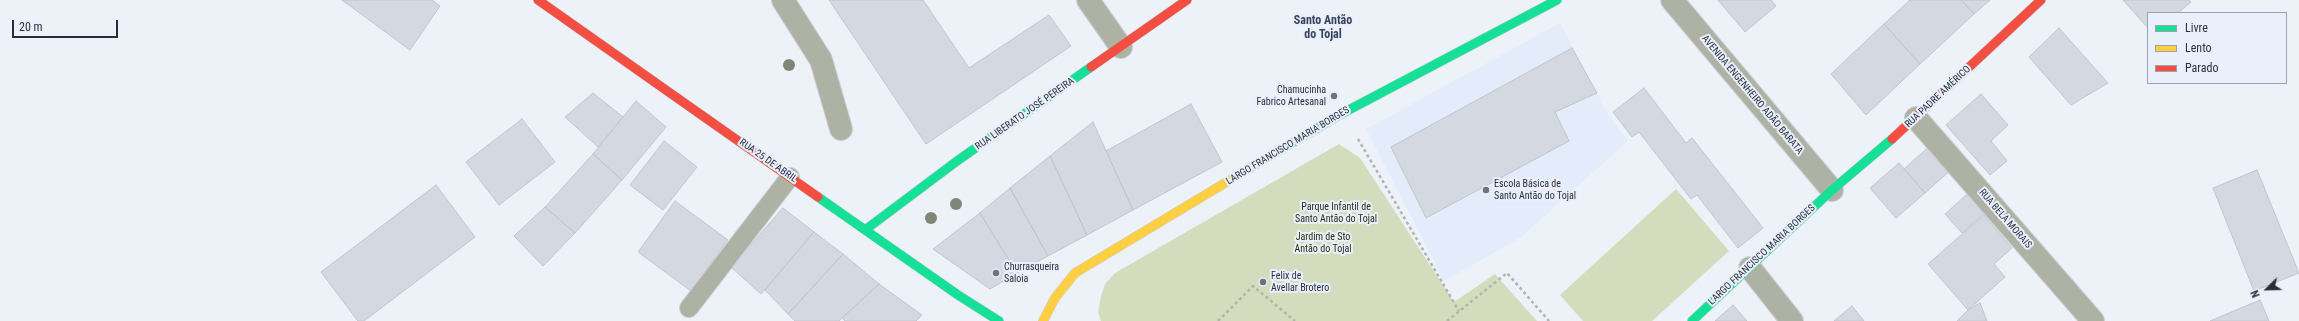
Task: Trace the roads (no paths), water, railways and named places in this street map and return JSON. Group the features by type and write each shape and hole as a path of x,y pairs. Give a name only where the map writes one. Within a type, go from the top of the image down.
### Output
{"street":[{"name":"RUA 25 DE ABRIL","path":"538,0 958,295 999,321"},
{"path":"783,0 821,60 841,129"},
{"path":"1088,0 1121,47"},
{"name":"RUA LIBERATO JOSÉ PEREIRA","path":"865,230 957,160 1187,0"},
{"name":"LARGO FRANCISCO MARIA BORGES","path":"1043,321 1055,298 1075,273 1343,113 1557,0"},
{"name":"AVENIDA ENGENHEIRO ADÃO BARATA","path":"1672,0 1832,190"},
{"name":"RUA PADRE AMÉRICO","path":"1832,190 1916,118 2041,0"},
{"name":"RUA BELA MORAIS","path":"1916,118 2093,321"},
{"name":"LARGO FRANCISCO MARIA BORGES","path":"1692,321 1832,190"},
{"path":"1750,268 1792,321"}],"lane":[{"path":"689,308 790,177"}],"place":[{"name":"Chamucinha Fabrico Artesanal","path":"1334,96"},
{"name":"Escola Básica de Santo Antão do Tojal","path":"1486,190"},
{"name":"Churrasqueira Saloia","path":"996,273"},
{"name":"Felix de Avellar Brotero","path":"1263,282"}],"district":[{"name":"Santo Antão do Tojal","path":"1323,28"}],"park label":[{"name":"Parque Infantil de Santo Antão do Tojal","path":"1336,212"},
{"name":"Jardim de Sto Antão do Tojal","path":"1323,242"}]}
